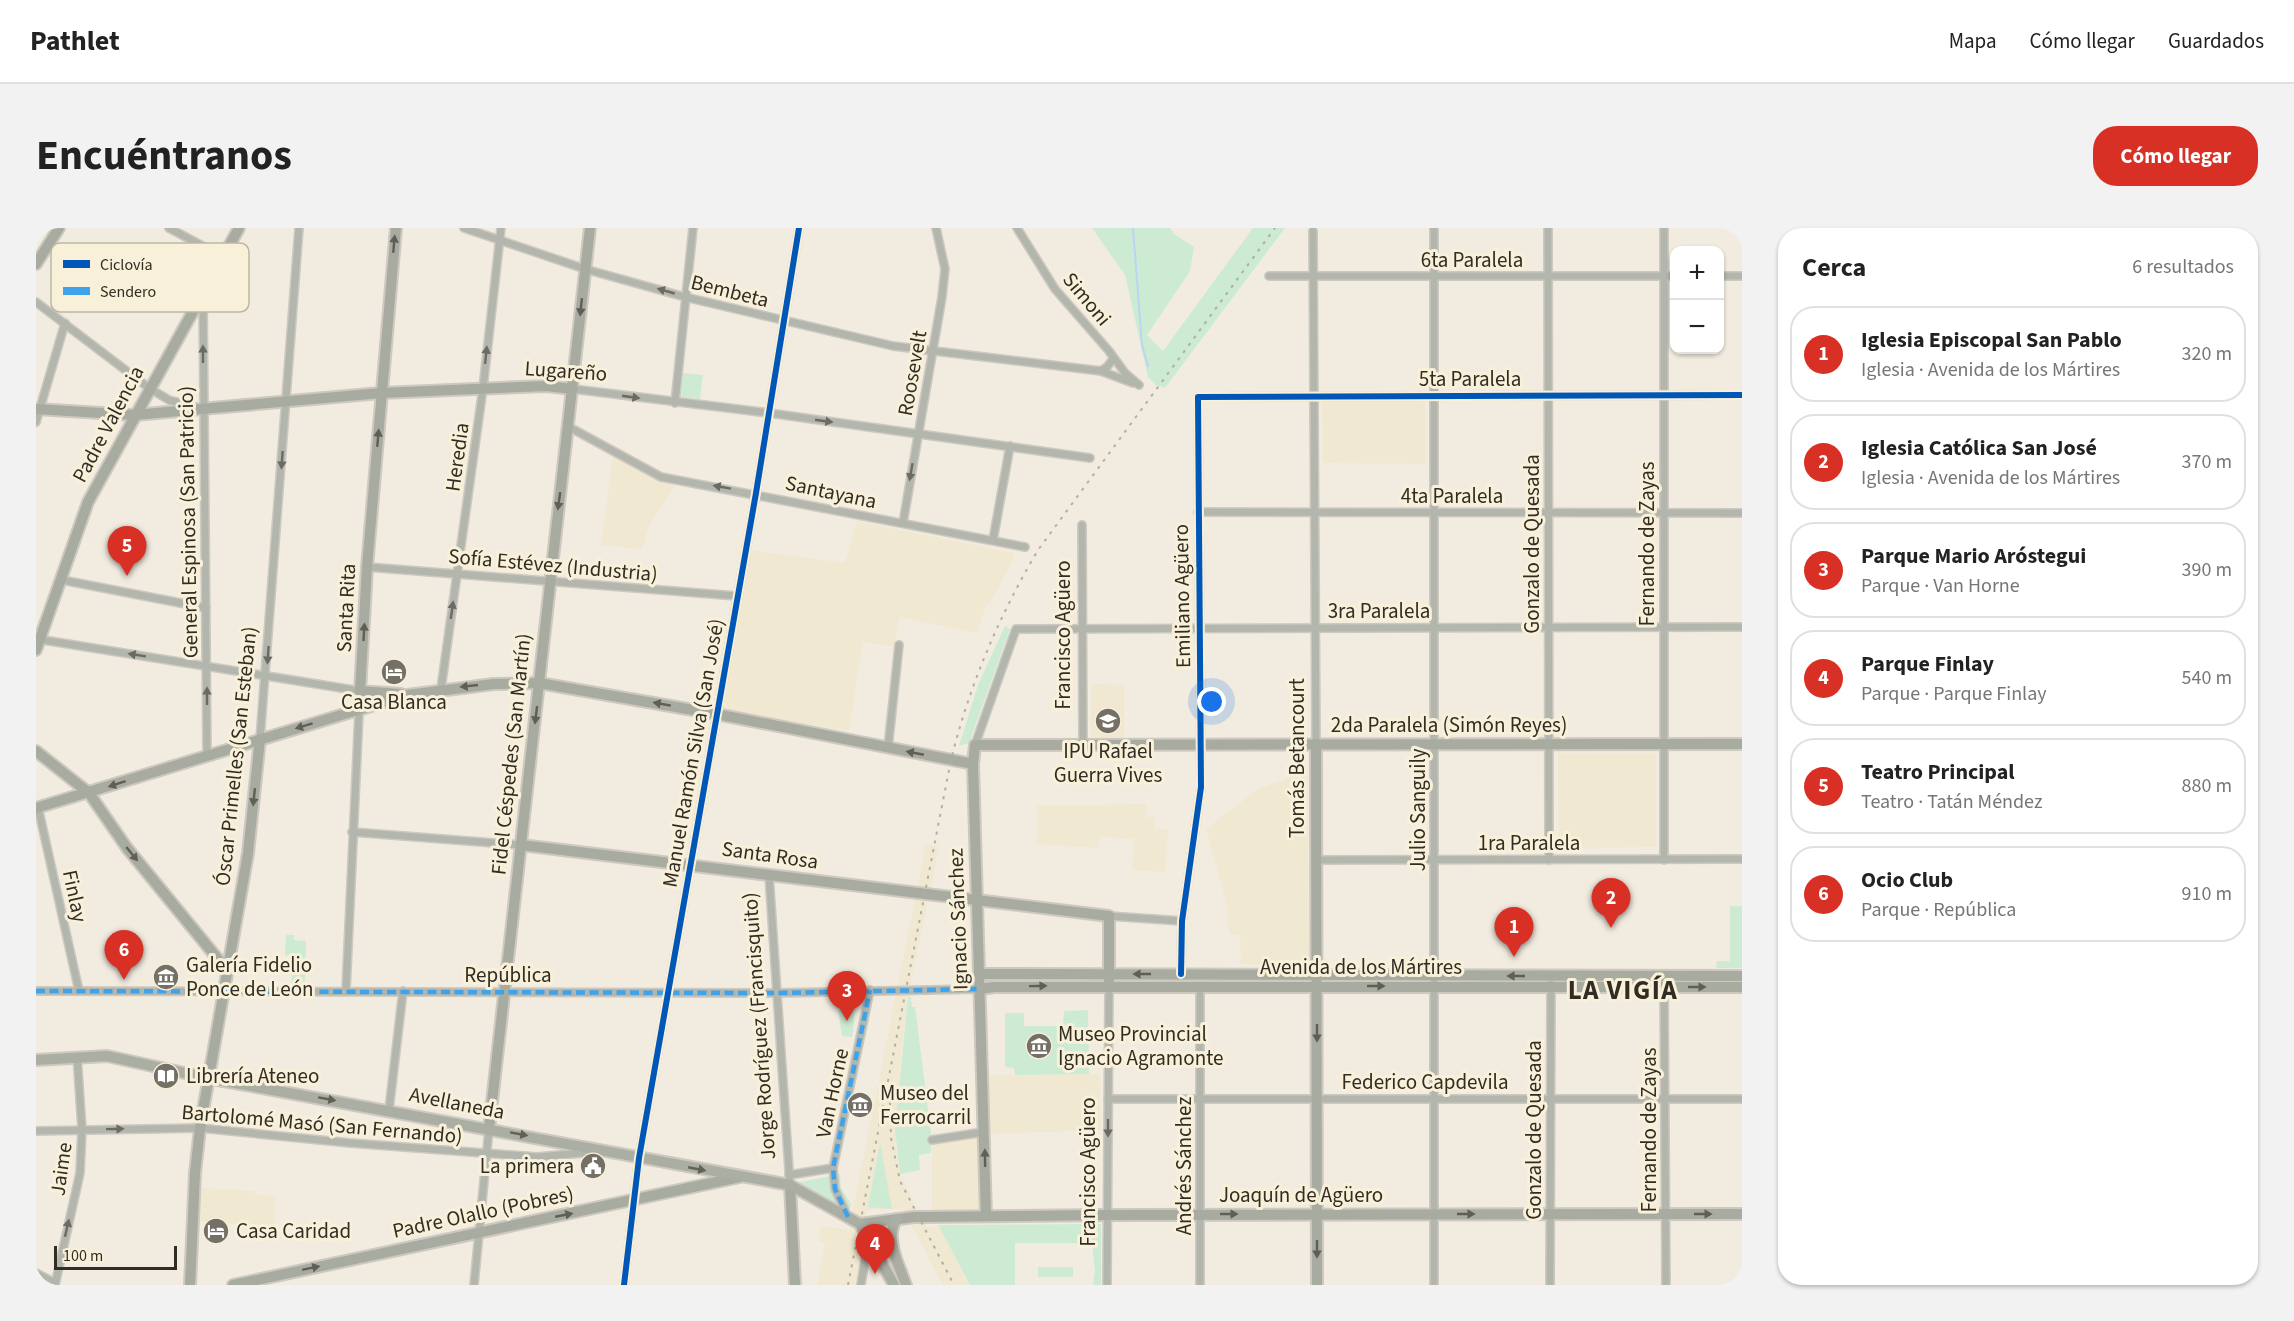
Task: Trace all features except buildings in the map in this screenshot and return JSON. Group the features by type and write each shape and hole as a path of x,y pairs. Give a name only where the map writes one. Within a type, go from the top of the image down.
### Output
{"main road":[{"name":"Avellaneda","path":"36,1060 77,1056 114,1057 207,1078 740,1177 789,1180 860,1224"},
{"path":"897,1220 892,1228 892,1239 906,1285"},
{"path":"860,1224 884,1262 894,1285"}],"street":[{"path":"36,264 59,228"},
{"path":"170,228 197,243"},
{"name":"Padre Valencia","path":"231,243 239,228"},
{"name":"Óscar Primelles (San Esteban)","path":"190,1285 195,1173 200,1128 222,989 248,853 267,674 299,228"},
{"name":"Santa Rita","path":"346,990 352,832 367,567 396,228"},
{"name":"Bembeta","path":"464,228 585,269 783,321 932,352 1101,371 1138,385"},
{"name":"Heredia","path":"441,689 483,388 501,228"},
{"name":"Fidel Céspedes (San Martín)","path":"474,1285 548,583 569,427 590,228"},
{"path":"675,403 693,228"},
{"name":"Manuel Ramón Silva (San José)","path":"624,1285 639,1158 756,493 799,228"},
{"name":"Roosevelt","path":"903,523 945,269 936,228"},
{"name":"Simoni","path":"1017,228 1054,290 1138,385"},
{"name":"Julio Sanguily","path":"1434,228 1434,1285"},
{"name":"Gonzalo de Quesada","path":"1548,228 1549,860"},
{"name":"Fernando de Zayas","path":"1664,228 1664,860"},
{"name":"Tomás Betancourt","path":"1313,231 1318,975 1317,1285"},
{"name":"6ta Paralela","path":"1269,276 1670,276"},
{"path":"1724,276 1742,276"},
{"path":"36,302 149,388 169,400 203,408"},
{"name":"Padre Valencia","path":"38,643 88,502 191,312"},
{"name":"General Espinosa (San Patricio)","path":"203,312 207,754"},
{"path":"36,422 65,323"},
{"path":"1101,371 1113,358"},
{"name":"Lugareño","path":"38,409 134,415 381,393 546,386 769,413 1090,458"},
{"name":"5ta Paralela","path":"1198,397 1742,395"},
{"name":"Emiliano Agüero","path":"1181,974 1182,921 1200,808 1198,397"},
{"name":"Santayana","path":"569,427 661,477 756,493 1025,548"},
{"path":"993,540 1010,446"},
{"name":"4ta Paralela","path":"1198,512 1742,513"},
{"name":"Francisco Agüero","path":"1082,525 1083,745"},
{"name":"Sofía Estévez (Industria)","path":"367,567 548,583 737,596"},
{"path":"62,580 206,608"},
{"name":"3ra Paralela","path":"1016,628 1742,627"},
{"name":"Ignacio Sánchez","path":"986,1216 973,764 975,745 1016,628"},
{"path":"38,643 267,674 360,691 407,694"},
{"path":"888,748 899,645"},
{"path":"37,807 407,694 441,689 539,683 716,714 973,764"},
{"name":"2da Paralela (Simón Reyes)","path":"975,745 1742,744"},
{"path":"36,751 89,793 127,848 226,969"},
{"name":"Finlay","path":"37,807 79,991"},
{"name":"Santa Rosa","path":"352,832 520,845 691,864 976,902 1182,921"},
{"name":"1ra Paralela","path":"1317,860 1742,859"},
{"name":"Jorge Rodríguez (Francisquito)","path":"769,875 795,1285"},
{"name":"Francisco Agüero","path":"1107,1285 1109,916"},
{"name":"Avenida de los Mártires","path":"980,974 1109,980 1200,980 1318,975 1434,981 1551,982 1664,981 1742,976"},
{"name":"Avenida de los Mártires","path":"980,990 994,987 1181,974 1200,980 1318,986 1434,981"},
{"path":"994,975 991,981 994,987"},
{"name":"Andrés Sánchez","path":"1200,980 1200,1285"},
{"name":"Fernando de Zayas","path":"1664,981 1666,1285"},
{"name":"Avenida de los Mártires","path":"1664,981 1742,987"},
{"name":"Gonzalo de Quesada","path":"1550,1285 1551,982"},
{"name":"República","path":"36,991 222,989 777,993 980,990"},
{"name":"Van Horne","path":"848,1218 836,1189 833,1168 870,990"},
{"path":"389,1110 403,991"},
{"name":"Jaime","path":"55,1284 80,1173 82,1129 77,1056"},
{"name":"Federico Capdevila","path":"1108,1100 1742,1099"},
{"name":"Bartolomé Masó (San Fernando)","path":"36,1131 200,1128 537,1157 606,1151"},
{"path":"932,1140 984,1132"},
{"name":"Van Horne","path":"789,1180 833,1168"},
{"name":"Padre Olallo (Pobres)","path":"233,1285 479,1232 634,1202 740,1177"},
{"name":"Joaquín de Agüero","path":"860,1224 986,1216 1742,1214"},
{"path":"861,1285 869,1236"},
{"path":"864,1264 872,1257 884,1262"},
{"path":"36,1273 55,1284"}],"shaded area":[{"path":"1322,402 1425,402 1425,464 1323,463"},
{"path":"613,456 675,486 650,523 642,549 601,545"},
{"path":"857,521 1014,553 1013,560 990,603 987,603 976,633 900,617 894,647 863,642 849,731 722,711 750,550 845,563"},
{"name":"IPU Rafael Guerra Vives","path":"1091,684 1124,685 1124,737 1091,737"},
{"path":"1558,754 1656,754 1656,847 1559,848"},
{"path":"1308,770 1309,966 1241,964 1240,935 1229,934 1228,909 1206,829 1258,789"},
{"path":"1146,804 1146,817 1154,817 1155,829 1168,830 1165,872 1132,870 1134,839 1099,837 1098,848 1037,844 1037,806"},
{"path":"926,844 939,847 908,997 899,1071 896,1149 900,1174 915,1206 927,1227 938,1226 969,1285 943,1285 903,1209 867,1210 858,1285 817,1285 825,1242 819,1241 821,1226 849,1230"},
{"path":"1100,1074 1101,1130 989,1134 988,1075"},
{"path":"984,1132 986,1216 932,1217 932,1140"},
{"path":"200,1188 255,1191 255,1195 275,1196 274,1237 248,1237 248,1225 198,1221"}],"green space":[{"path":"1092,228 1170,228 1174,234 1194,247 1190,271 1147,335 1163,351 1253,228 1285,228 1165,388 1156,385 1148,377 1125,275"},
{"path":"683,373 703,375 700,399 681,397"},
{"path":"1005,626 1010,629 969,743 959,746 978,685"},
{"path":"1730,906 1742,906 1742,968 1716,968 1717,961 1730,961"},
{"path":"286,935 294,935 294,940 306,941 305,985 291,985 293,956 285,955"},
{"path":"836,997 849,998 856,1006 852,1037 842,1036"},
{"name":"Museo del Ferrocarril","path":"908,997 911,997 912,1007 915,1007 931,1133 931,1153 919,1155 920,1170 900,1174 895,1128"},
{"path":"1088,1010 1089,1074 1015,1075 1014,1068 1005,1067 1005,1013 1024,1013 1024,1026 1063,1026 1064,1011"},
{"path":"880,1143 892,1209 868,1207"},
{"path":"840,1174 841,1188 851,1204 850,1210 796,1183"},
{"path":"1101,1224 1101,1285 1093,1285 1095,1271 1092,1243 1015,1243 1015,1285 970,1285 938,1225"},
{"path":"1038,1267 1073,1267 1073,1277 1038,1277"}],"waterway":[{"path":"1133,228 1142,345 1148,366"}],"railway":[{"path":"848,1285 951,760 976,678 1010,600 1038,550 1275,228"},
{"path":"890,1102 891,1138 900,1181 954,1285"}],"marked path":[{"path":"36,991 776,993 980,989"},
{"path":"848,1217 835,1189 833,1168 870,990"}],"cycle path":[{"path":"624,1285 639,1158 756,493 799,228"},
{"path":"1181,974 1182,921 1201,787 1198,397 1742,395"}],"place":[{"name":"Teatro Principal","path":"127,576"},
{"name":"Casa Blanca","path":"394,672"},
{"name":"IPU Rafael Guerra Vives","path":"1108,721"},
{"name":"Iglesia Católica San José","path":"1611,928"},
{"name":"Iglesia Episcopal San Pablo","path":"1514,957"},
{"name":"Galería Fidelio Ponce de León","path":"166,977"},
{"name":"Ocio Club","path":"124,980"},
{"name":"Parque Mario Aróstegui","path":"847,1021"},
{"name":"Museo Provincial Ignacio Agramonte","path":"1039,1046"},
{"name":"Librería Ateneo","path":"166,1076"},
{"name":"Museo del Ferrocarril","path":"860,1105"},
{"name":"La primera","path":"593,1166"},
{"name":"Casa Caridad","path":"216,1231"},
{"name":"Parque Finlay","path":"875,1274"}],"district":[{"name":"LA VIGÍA","path":"1623,990"}]}
